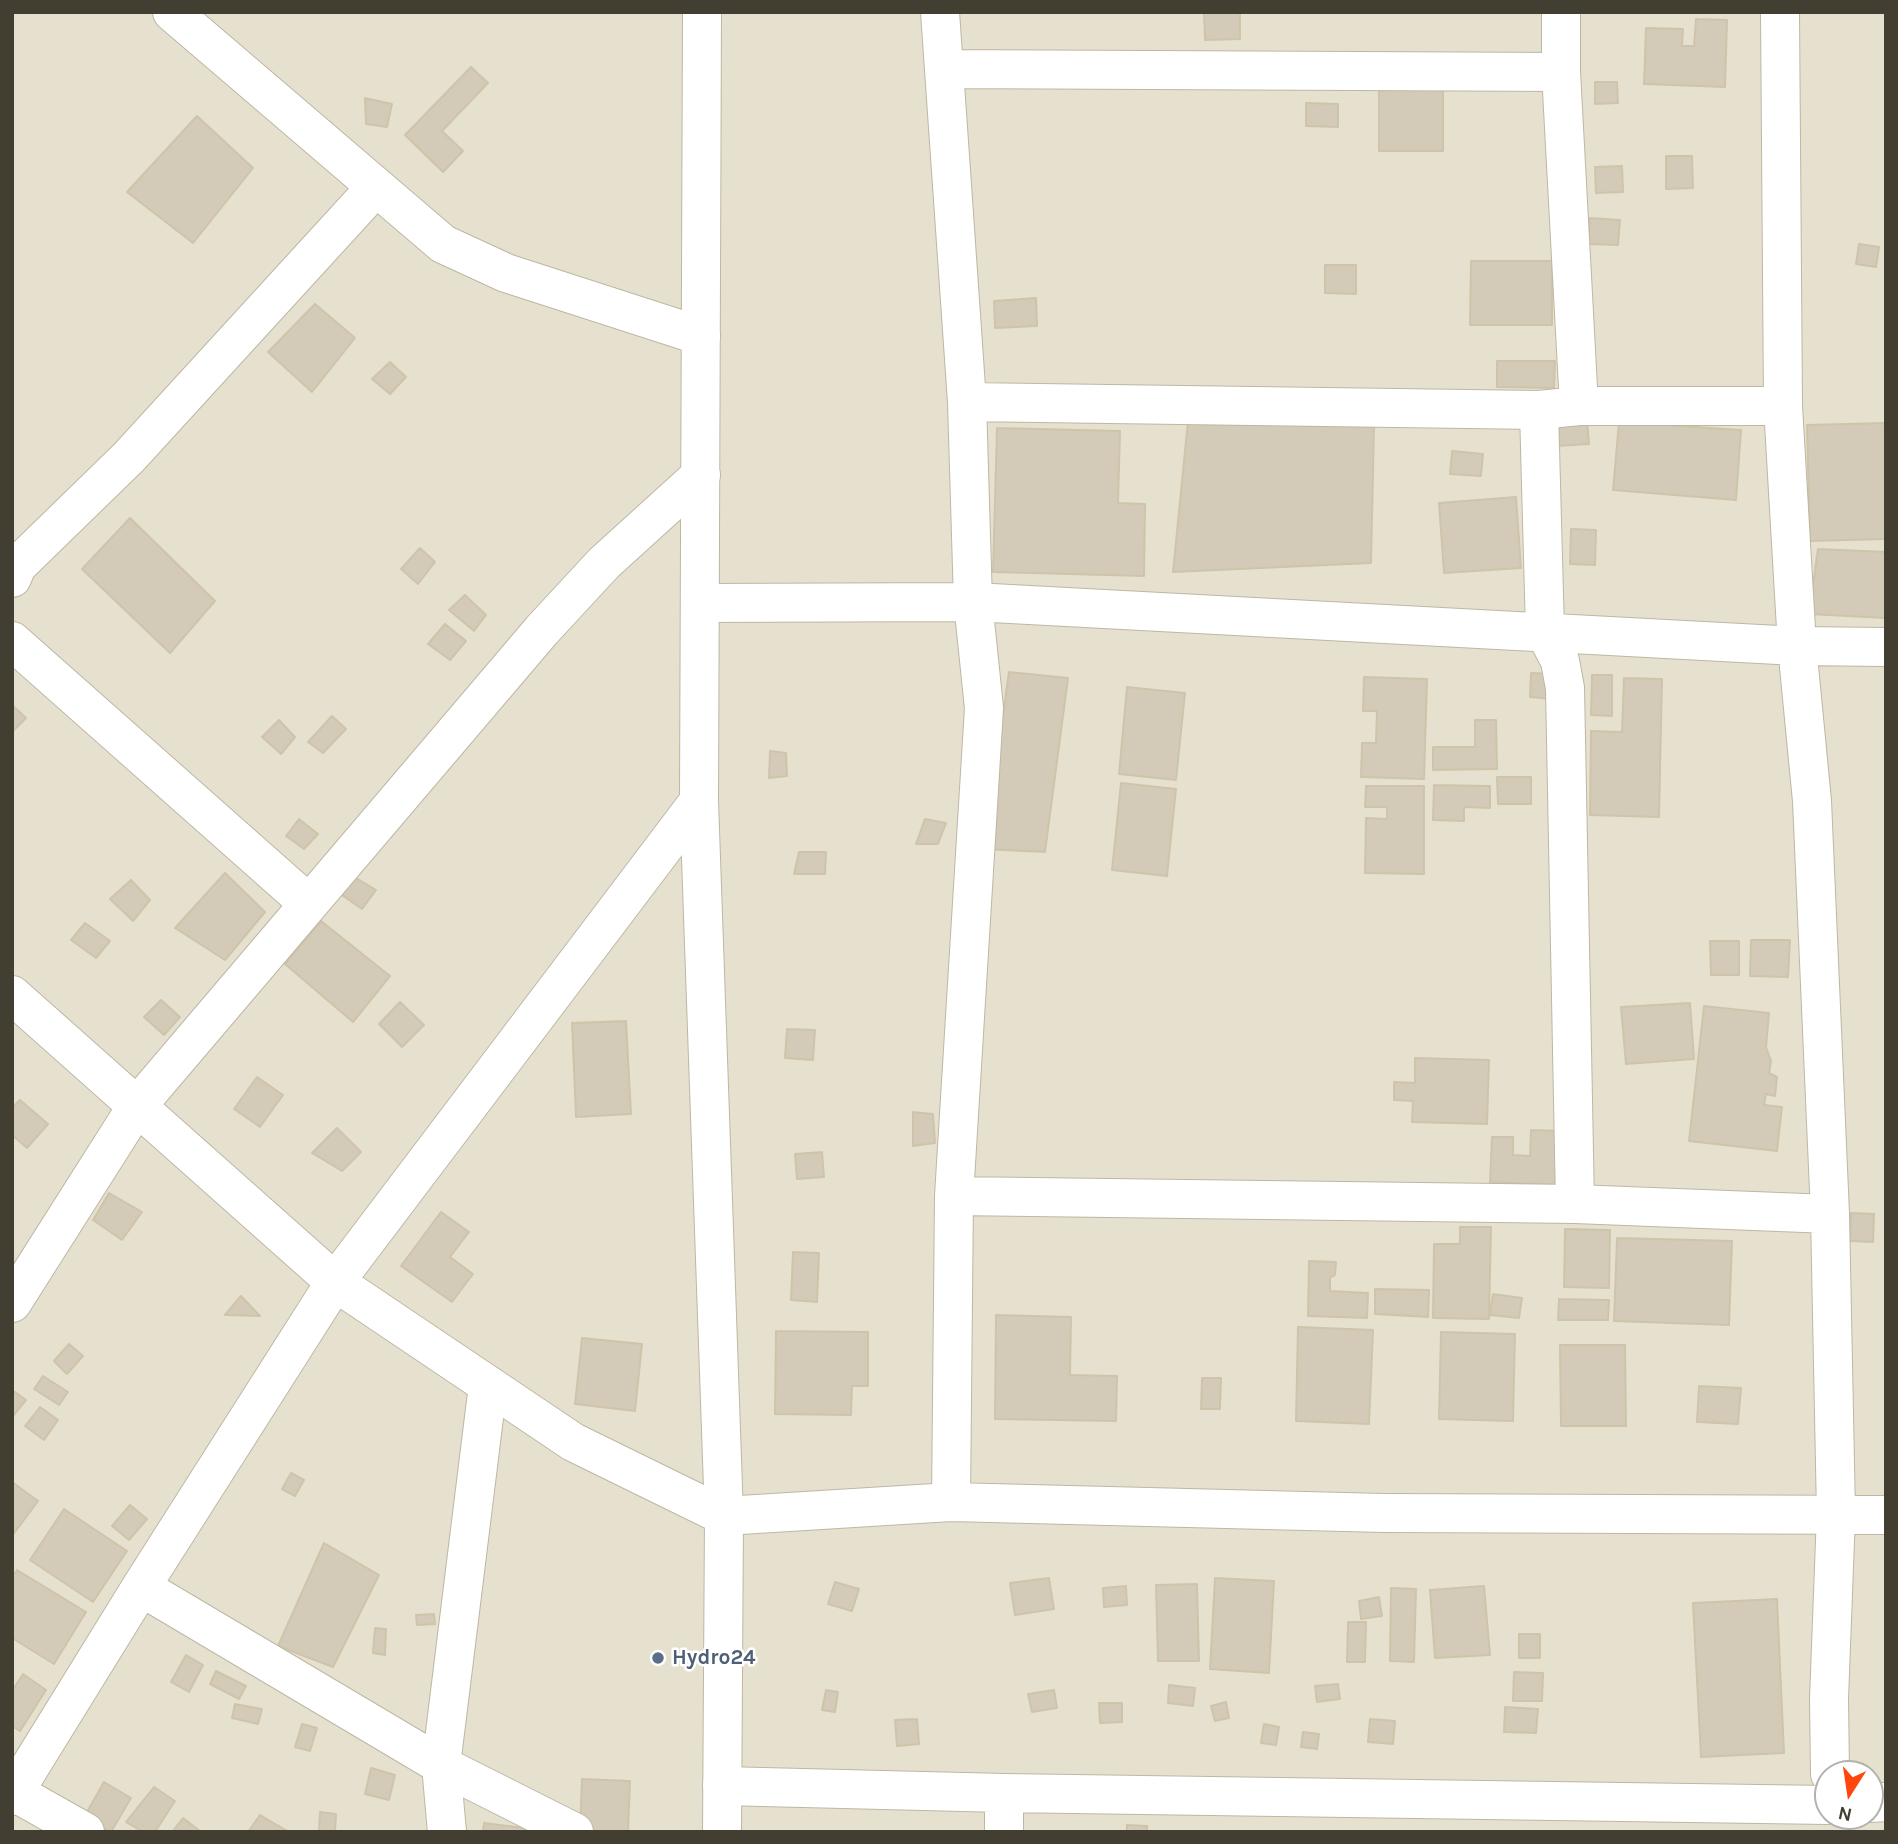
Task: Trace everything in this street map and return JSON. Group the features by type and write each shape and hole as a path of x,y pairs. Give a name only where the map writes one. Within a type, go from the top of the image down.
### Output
{"street":[{"path":"173,12 443,244 506,273 701,336"},
{"path":"702,12 699,801 724,1516 722,1832"},
{"path":"940,12 967,402 973,602 984,708 954,1196 951,1502"},
{"path":"1562,12 1561,72 1580,406"},
{"path":"1780,12 1783,406 1797,646 1812,801 1830,1214 1836,1514 1829,1699 1830,1760"},
{"path":"944,69 1561,72"},
{"path":"12,578 18,566 129,457 376,187"},
{"path":"967,402 1539,410 1580,406 1783,406"},
{"path":"1539,410 1545,632 1560,661 1565,688 1575,1205"},
{"path":"12,1303 137,1106 551,620 604,563 701,475"},
{"path":"701,603 973,602 1797,646 1886,647"},
{"path":"12,641 309,904"},
{"path":"85,1832 13,1794 335,1282 699,801"},
{"path":"12,995 335,1282 573,1442 724,1516 951,1502 1384,1513 1886,1515"},
{"path":"954,1196 1575,1205 1830,1214"},
{"path":"447,1832 441,1765 488,1385"},
{"path":"141,1587 441,1765 575,1832"},
{"path":"722,1786 1004,1793 1600,1816 1814,1806"},
{"path":"1004,1793 1004,1832"}],"shaded area":[{"path":"12,12 1886,12 1886,1832 12,1832"}],"building":[{"path":"1204,12 1240,12 1240,39 1205,40"},
{"path":"1696,19 1727,20 1725,87 1644,84 1646,28 1683,29 1682,46 1694,46"},
{"path":"471,67 488,83 442,131 463,151 443,172 405,135"},
{"path":"1379,79 1443,79 1443,151 1379,151"},
{"path":"1595,82 1617,82 1618,103 1595,104"},
{"path":"365,98 392,104 387,127 366,124"},
{"path":"1306,103 1338,104 1338,127 1306,126"},
{"path":"197,116 253,168 193,243 127,192"},
{"path":"1666,156 1692,156 1693,188 1666,189"},
{"path":"1622,166 1623,192 1596,193 1595,167"},
{"path":"1590,218 1620,220 1618,245 1588,244"},
{"path":"1859,244 1879,247 1876,267 1856,264"},
{"path":"1471,261 1552,261 1552,325 1470,325"},
{"path":"1325,265 1356,265 1356,294 1325,293"},
{"path":"1036,298 1037,326 995,328 994,301"},
{"path":"315,304 355,338 312,392 268,352"},
{"path":"1497,361 1555,361 1554,388 1497,387"},
{"path":"390,362 406,377 390,394 372,379"},
{"path":"1587,420 1589,444 1557,446 1556,421"},
{"path":"1188,421 1374,425 1371,563 1173,572"},
{"path":"1619,422 1741,430 1736,500 1613,490"},
{"path":"1886,423 1886,539 1810,541 1807,425"},
{"path":"997,428 1120,431 1118,503 1145,504 1144,576 993,572"},
{"path":"1452,451 1483,454 1481,476 1450,474"},
{"path":"1516,497 1521,568 1444,573 1439,503"},
{"path":"130,518 215,601 170,653 82,569"},
{"path":"1571,529 1596,530 1595,565 1570,564"},
{"path":"420,548 435,562 418,584 401,569"},
{"path":"1818,549 1886,552 1886,618 1809,614"},
{"path":"465,595 486,615 474,631 449,610"},
{"path":"445,624 466,641 450,660 428,644"},
{"path":"1009,672 1068,678 1045,852 984,849"},
{"path":"1531,673 1554,674 1553,699 1530,697"},
{"path":"1592,675 1612,675 1612,716 1591,715"},
{"path":"1364,677 1427,679 1424,779 1361,777 1362,743 1376,743 1377,711 1363,711"},
{"path":"1624,678 1662,679 1659,817 1590,815 1591,731 1622,732"},
{"path":"1127,687 1185,693 1176,780 1119,774"},
{"path":"12,705 26,718 12,732"},
{"path":"332,716 346,729 323,753 308,742"},
{"path":"279,720 295,737 281,754 262,737"},
{"path":"1475,720 1496,720 1497,769 1433,770 1433,747 1475,747"},
{"path":"770,751 786,753 787,776 769,778"},
{"path":"1497,777 1531,777 1531,804 1498,804"},
{"path":"1121,783 1176,789 1167,876 1112,870"},
{"path":"1434,785 1490,786 1490,808 1464,807 1464,821 1433,820"},
{"path":"1366,786 1424,786 1424,874 1365,873 1366,818 1387,819 1387,807 1365,807"},
{"path":"299,819 318,834 304,849 286,836"},
{"path":"925,819 946,823 938,844 916,844"},
{"path":"799,852 826,852 825,874 794,874"},
{"path":"225,873 265,912 225,960 175,928"},
{"path":"356,878 376,890 362,909 339,893"},
{"path":"131,880 150,900 133,921 110,899"},
{"path":"321,921 390,976 353,1022 285,964"},
{"path":"85,923 110,941 96,958 71,940"},
{"path":"1751,940 1790,940 1788,977 1750,976"},
{"path":"1710,941 1739,941 1739,975 1711,975"},
{"path":"161,1000 180,1017 164,1035 144,1017"},
{"path":"400,1002 424,1025 402,1047 379,1024"},
{"path":"1690,1003 1694,1059 1626,1064 1621,1007"},
{"path":"1704,1006 1769,1013 1766,1047 1771,1061 1769,1073 1777,1077 1775,1096 1766,1094 1764,1105 1782,1107 1777,1151 1689,1141"},
{"path":"626,1021 631,1114 576,1117 572,1023"},
{"path":"787,1029 815,1030 813,1060 785,1058"},
{"path":"1415,1058 1489,1060 1487,1124 1412,1122 1413,1101 1394,1100 1394,1082 1415,1083"},
{"path":"257,1077 283,1095 260,1127 234,1109"},
{"path":"20,1100 48,1124 27,1148 12,1135 12,1108"},
{"path":"913,1112 933,1114 935,1143 913,1146"},
{"path":"337,1128 361,1152 342,1171 312,1153"},
{"path":"1531,1130 1561,1131 1559,1185 1490,1182 1492,1137 1513,1137 1513,1155 1530,1156"},
{"path":"822,1152 824,1177 797,1179 795,1154"},
{"path":"109,1193 142,1212 122,1240 93,1220"},
{"path":"441,1212 469,1232 450,1257 473,1274 452,1302 401,1266"},
{"path":"1851,1213 1874,1214 1873,1242 1850,1241"},
{"path":"1460,1227 1491,1227 1489,1319 1433,1318 1434,1244 1460,1244"},
{"path":"1565,1229 1610,1230 1609,1288 1564,1287"},
{"path":"1617,1238 1732,1241 1729,1325 1614,1321"},
{"path":"793,1252 819,1253 817,1302 791,1300"},
{"path":"1309,1261 1336,1262 1335,1275 1330,1278 1330,1291 1368,1293 1367,1318 1308,1316"},
{"path":"1375,1289 1429,1290 1428,1317 1375,1314"},
{"path":"1493,1294 1522,1298 1519,1318 1490,1315"},
{"path":"241,1296 260,1316 225,1315"},
{"path":"1559,1299 1609,1300 1608,1320 1558,1320"},
{"path":"996,1315 1071,1317 1070,1375 1117,1376 1116,1421 995,1419"},
{"path":"1298,1327 1373,1330 1369,1424 1296,1421"},
{"path":"776,1331 868,1332 868,1386 852,1386 851,1415 775,1414"},
{"path":"1441,1332 1515,1334 1513,1421 1439,1419"},
{"path":"582,1338 642,1344 635,1411 575,1404"},
{"path":"69,1344 83,1356 67,1374 54,1361"},
{"path":"1560,1345 1625,1345 1626,1426 1561,1426"},
{"path":"43,1376 68,1392 59,1405 34,1389"},
{"path":"1202,1378 1221,1378 1220,1409 1201,1409"},
{"path":"1699,1386 1741,1388 1738,1424 1697,1422"},
{"path":"12,1390 26,1400 13,1416 12,1416"},
{"path":"40,1407 58,1420 44,1440 25,1426"},
{"path":"291,1473 304,1480 295,1496 282,1489"},
{"path":"12,1482 38,1501 12,1536"},
{"path":"130,1505 147,1519 129,1540 112,1526"},
{"path":"64,1509 127,1551 93,1602 30,1560"},
{"path":"324,1543 379,1575 333,1667 278,1646"},
{"path":"17,1570 86,1612 54,1664 12,1638 12,1577"},
{"path":"1049,1578 1054,1609 1015,1615 1010,1583"},
{"path":"1215,1578 1274,1581 1269,1673 1210,1669"},
{"path":"835,1582 859,1589 852,1611 828,1604"},
{"path":"1197,1584 1199,1661 1158,1661 1156,1585"},
{"path":"1126,1586 1127,1605 1104,1607 1103,1588"},
{"path":"1484,1586 1490,1655 1435,1658 1430,1590"},
{"path":"1391,1588 1416,1589 1414,1662 1390,1661"},
{"path":"1379,1597 1382,1616 1361,1619 1359,1601"},
{"path":"1777,1599 1784,1753 1701,1757 1693,1603"},
{"path":"434,1614 435,1624 417,1625 416,1615"},
{"path":"1348,1622 1366,1622 1365,1662 1347,1662"},
{"path":"375,1628 386,1629 385,1655 373,1653"},
{"path":"1519,1634 1540,1634 1540,1658 1519,1658"},
{"path":"186,1655 203,1665 189,1692 171,1682"},
{"path":"216,1671 246,1686 239,1699 210,1684"},
{"path":"1514,1672 1543,1673 1542,1701 1513,1701"},
{"path":"23,1674 46,1690 20,1731 12,1726 12,1691"},
{"path":"1338,1684 1340,1699 1317,1702 1315,1686"},
{"path":"1169,1685 1195,1688 1193,1706 1168,1703"},
{"path":"826,1690 838,1692 835,1712 822,1710"},
{"path":"1054,1690 1057,1708 1032,1712 1028,1694"},
{"path":"1226,1702 1229,1718 1215,1721 1211,1706"},
{"path":"1099,1703 1122,1703 1122,1722 1100,1723"},
{"path":"235,1704 262,1709 258,1724 232,1718"},
{"path":"1505,1707 1538,1709 1536,1733 1504,1732"},
{"path":"917,1719 919,1744 897,1746 895,1720"},
{"path":"1370,1719 1395,1721 1393,1744 1368,1742"},
{"path":"302,1724 317,1728 310,1751 295,1747"},
{"path":"1264,1724 1279,1727 1276,1745 1261,1743"},
{"path":"1303,1732 1319,1734 1317,1749 1301,1747"},
{"path":"371,1768 395,1775 389,1800 365,1794"},
{"path":"582,1779 630,1781 628,1832 580,1830"},
{"path":"104,1782 131,1798 111,1832 83,1819"},
{"path":"154,1787 175,1801 155,1832 143,1832 126,1822"},
{"path":"320,1812 336,1814 335,1832 319,1832"},
{"path":"260,1815 289,1832 248,1832"},
{"path":"183,1818 201,1832 172,1832"},
{"path":"484,1823 524,1828 523,1832 483,1832"},
{"path":"1127,1825 1147,1826 1147,1832 1127,1832"}],"place":[{"name":"Hydro24","path":"658,1658"}]}
